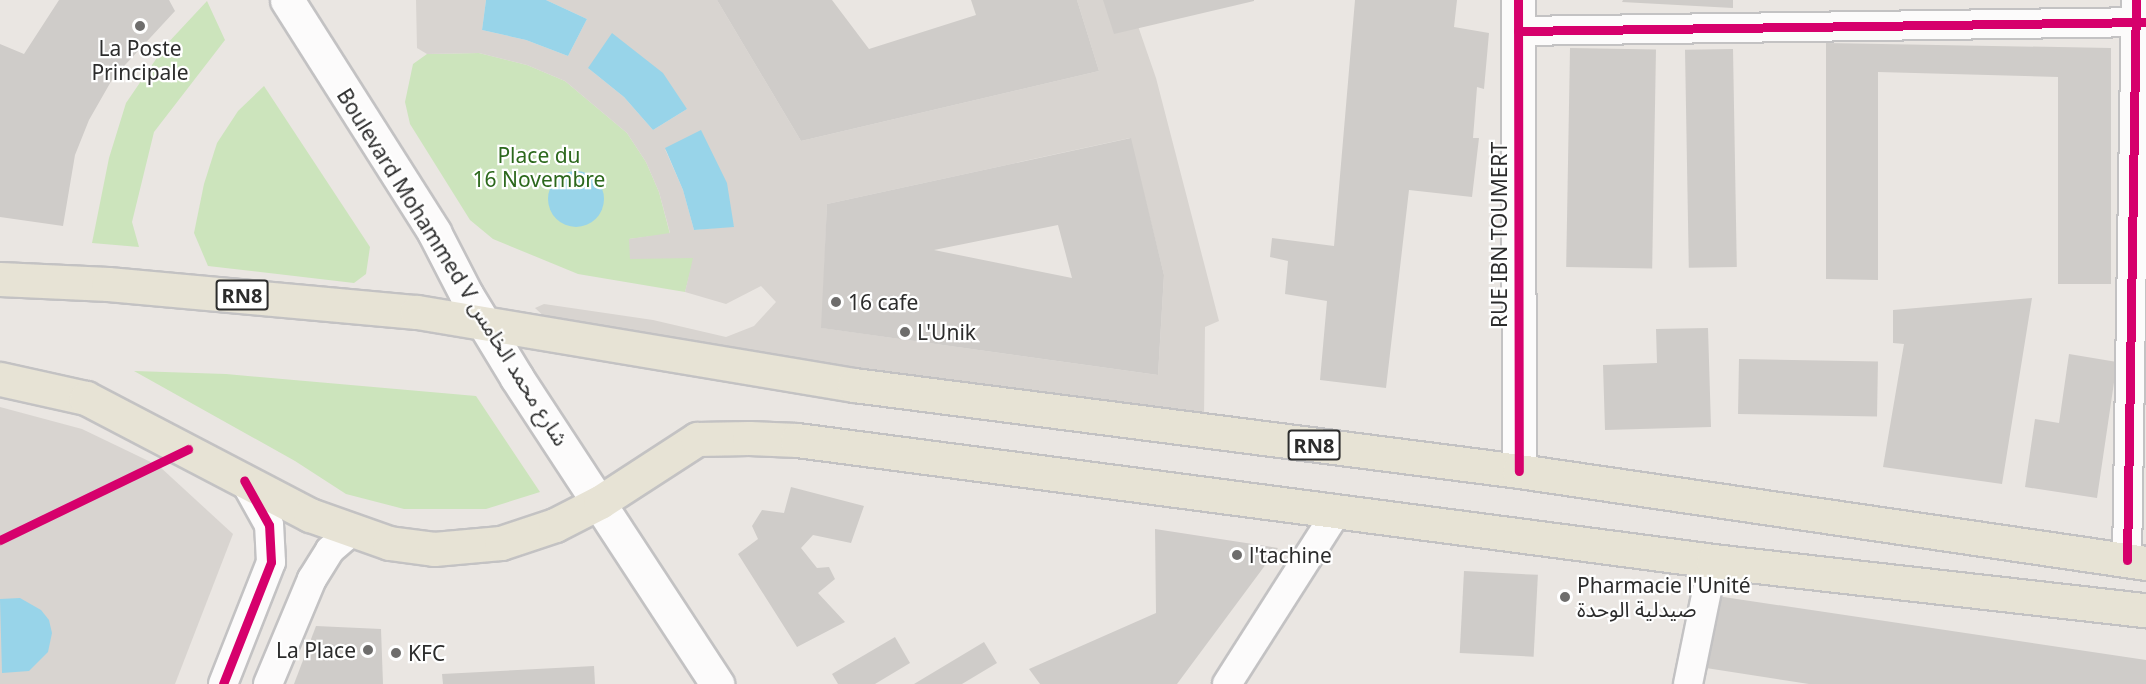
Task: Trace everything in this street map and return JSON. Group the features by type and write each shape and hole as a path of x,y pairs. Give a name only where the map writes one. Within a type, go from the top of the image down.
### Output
{"main road":[{"name":"Boulevard Mohammed V شارع محمد الخامس","path":"287,0 434,232 482,323 717,684"},
{"name":"RUE IBN TOUMERT","path":"1518,15 1519,471"},
{"name":"RN8","path":"0,279 214,293 482,323 854,385 1519,471 2137,561"},
{"path":"0,379 86,398 310,515 389,543 434,549 472,549 555,525 600,502 697,439 749,438 797,440 1713,561 2146,610"}],"street":[{"path":"1518,15 2140,14 2137,561"},
{"path":"223,684 271,562 269,525 244,480"},
{"path":"1227,684 1336,513"},
{"path":"268,684 312,579 330,550 353,530"},
{"path":"1688,684 1713,561"}],"green space":[{"path":"207,1 225,40 154,132 132,222 139,247 92,243 109,158 126,103 165,46"},
{"name":"Place du 16 Novembre","path":"479,53 527,65 565,81 627,133 646,162 659,192 670,234 629,239 694,258 685,292 578,274 493,239 470,220 410,124 405,102 413,64 427,54"},
{"path":"264,86 370,247 366,274 354,283 208,266 194,233 204,184 217,143 238,111"},
{"path":"134,371 226,374 476,396 540,492 486,509 404,509 346,494 295,461"}],"shaded area":[{"path":"416,0 486,0 482,30 526,40 568,56 587,19 546,0 717,0 801,141 1099,71 1077,0 1129,0 1156,78 1219,321 1205,327 1204,418 561,332 535,308 544,304 653,320 726,337 754,326 776,302 761,286 726,304 685,292 693,258 630,259 629,239 670,233 659,192 646,162 627,133 565,81 527,65 479,53 427,54 417,48","holes":["588,68 687,109 653,130 624,97","1130,138 1164,275 1158,375 822,328 827,204","665,149 734,226 694,230 683,190"]},
{"path":"0,407 82,429 159,466 233,534 175,684 0,684"}],"water":[{"path":"486,0 546,0 587,19 568,56 526,40 482,30"},
{"name":"Place du 16 Novembre","path":"612,33 663,73 687,109 653,130 624,97 588,68"},
{"name":"Place du 16 Novembre","path":"701,130 727,183 734,227 694,230 683,190 665,148"},
{"path":"576,171 587,173 596,179 602,188 604,199 602,210 596,219 587,225 576,227 565,225 556,219 550,210 548,199 550,188 556,179 565,173"},
{"path":"20,598 41,610 49,620 52,633 48,652 29,671 2,673 0,599"}],"building":[{"path":"59,0 169,0 175,11 113,78 89,120 75,155 63,226 0,217 0,44 24,54"},
{"path":"717,0 832,0 869,49 976,15 971,0 1077,0 1099,71 801,141"},
{"path":"1103,0 1254,0 1254,1 1114,34"},
{"path":"1355,0 1457,0 1454,27 1489,33 1484,89 1477,87 1473,138 1479,138 1472,197 1409,190 1386,388 1320,380 1327,301 1285,294 1288,261 1270,257 1272,238 1334,246"},
{"path":"1623,0 1733,0 1733,8 1622,2"},
{"path":"1826,43 2111,48 2111,284 2058,284 2058,77 1878,72 1878,280 1826,279"},
{"path":"1570,48 1656,50 1652,268 1566,267"},
{"path":"1733,49 1737,267 1689,268 1685,50"},
{"path":"1131,138 1164,275 1158,375 821,328 827,204","holes":["1058,225 1072,278 934,250"]},
{"path":"2032,298 2002,484 1883,467 1904,344 1893,343 1893,310"},
{"path":"1708,328 1711,427 1605,430 1603,365 1657,363 1656,329"},
{"path":"2069,354 2117,362 2097,498 2025,487 2035,419 2059,423"},
{"path":"1739,359 1878,361 1877,416 1738,414"},
{"path":"791,487 864,506 851,543 813,535 801,548 817,568 829,567 835,579 818,593 845,622 797,647 738,554 758,539 752,526 762,510 784,513"},
{"path":"1155,529 1278,548 1177,684 1040,684 1029,669 1156,613"},
{"path":"1464,571 1538,575 1534,657 1460,653"},
{"path":"1717,596 2146,660 2146,684 1809,684 1706,668"},
{"path":"316,626 381,629 383,684 294,684"},
{"path":"895,637 910,663 875,684 838,684 832,674"},
{"path":"984,642 997,663 962,684 914,684"},
{"path":"594,666 595,684 443,684 442,674"}],"cycle path":[{"path":"1518,0 1519,471"},
{"path":"2127,560 2136,0"},
{"path":"1518,31 2146,22"},
{"path":"0,540 188,449"},
{"path":"223,684 271,562 269,525 244,480"}],"place":[{"name":"La Poste Principale","path":"140,26"},
{"name":"16 cafe","path":"836,302"},
{"name":"L'Unik","path":"905,332"},
{"name":"l'tachine","path":"1237,555"},
{"name":"Pharmacie l'Unité صيدلية الوحدة","path":"1565,597"},
{"name":"La Place","path":"368,650"},
{"name":"KFC","path":"396,653"}]}
